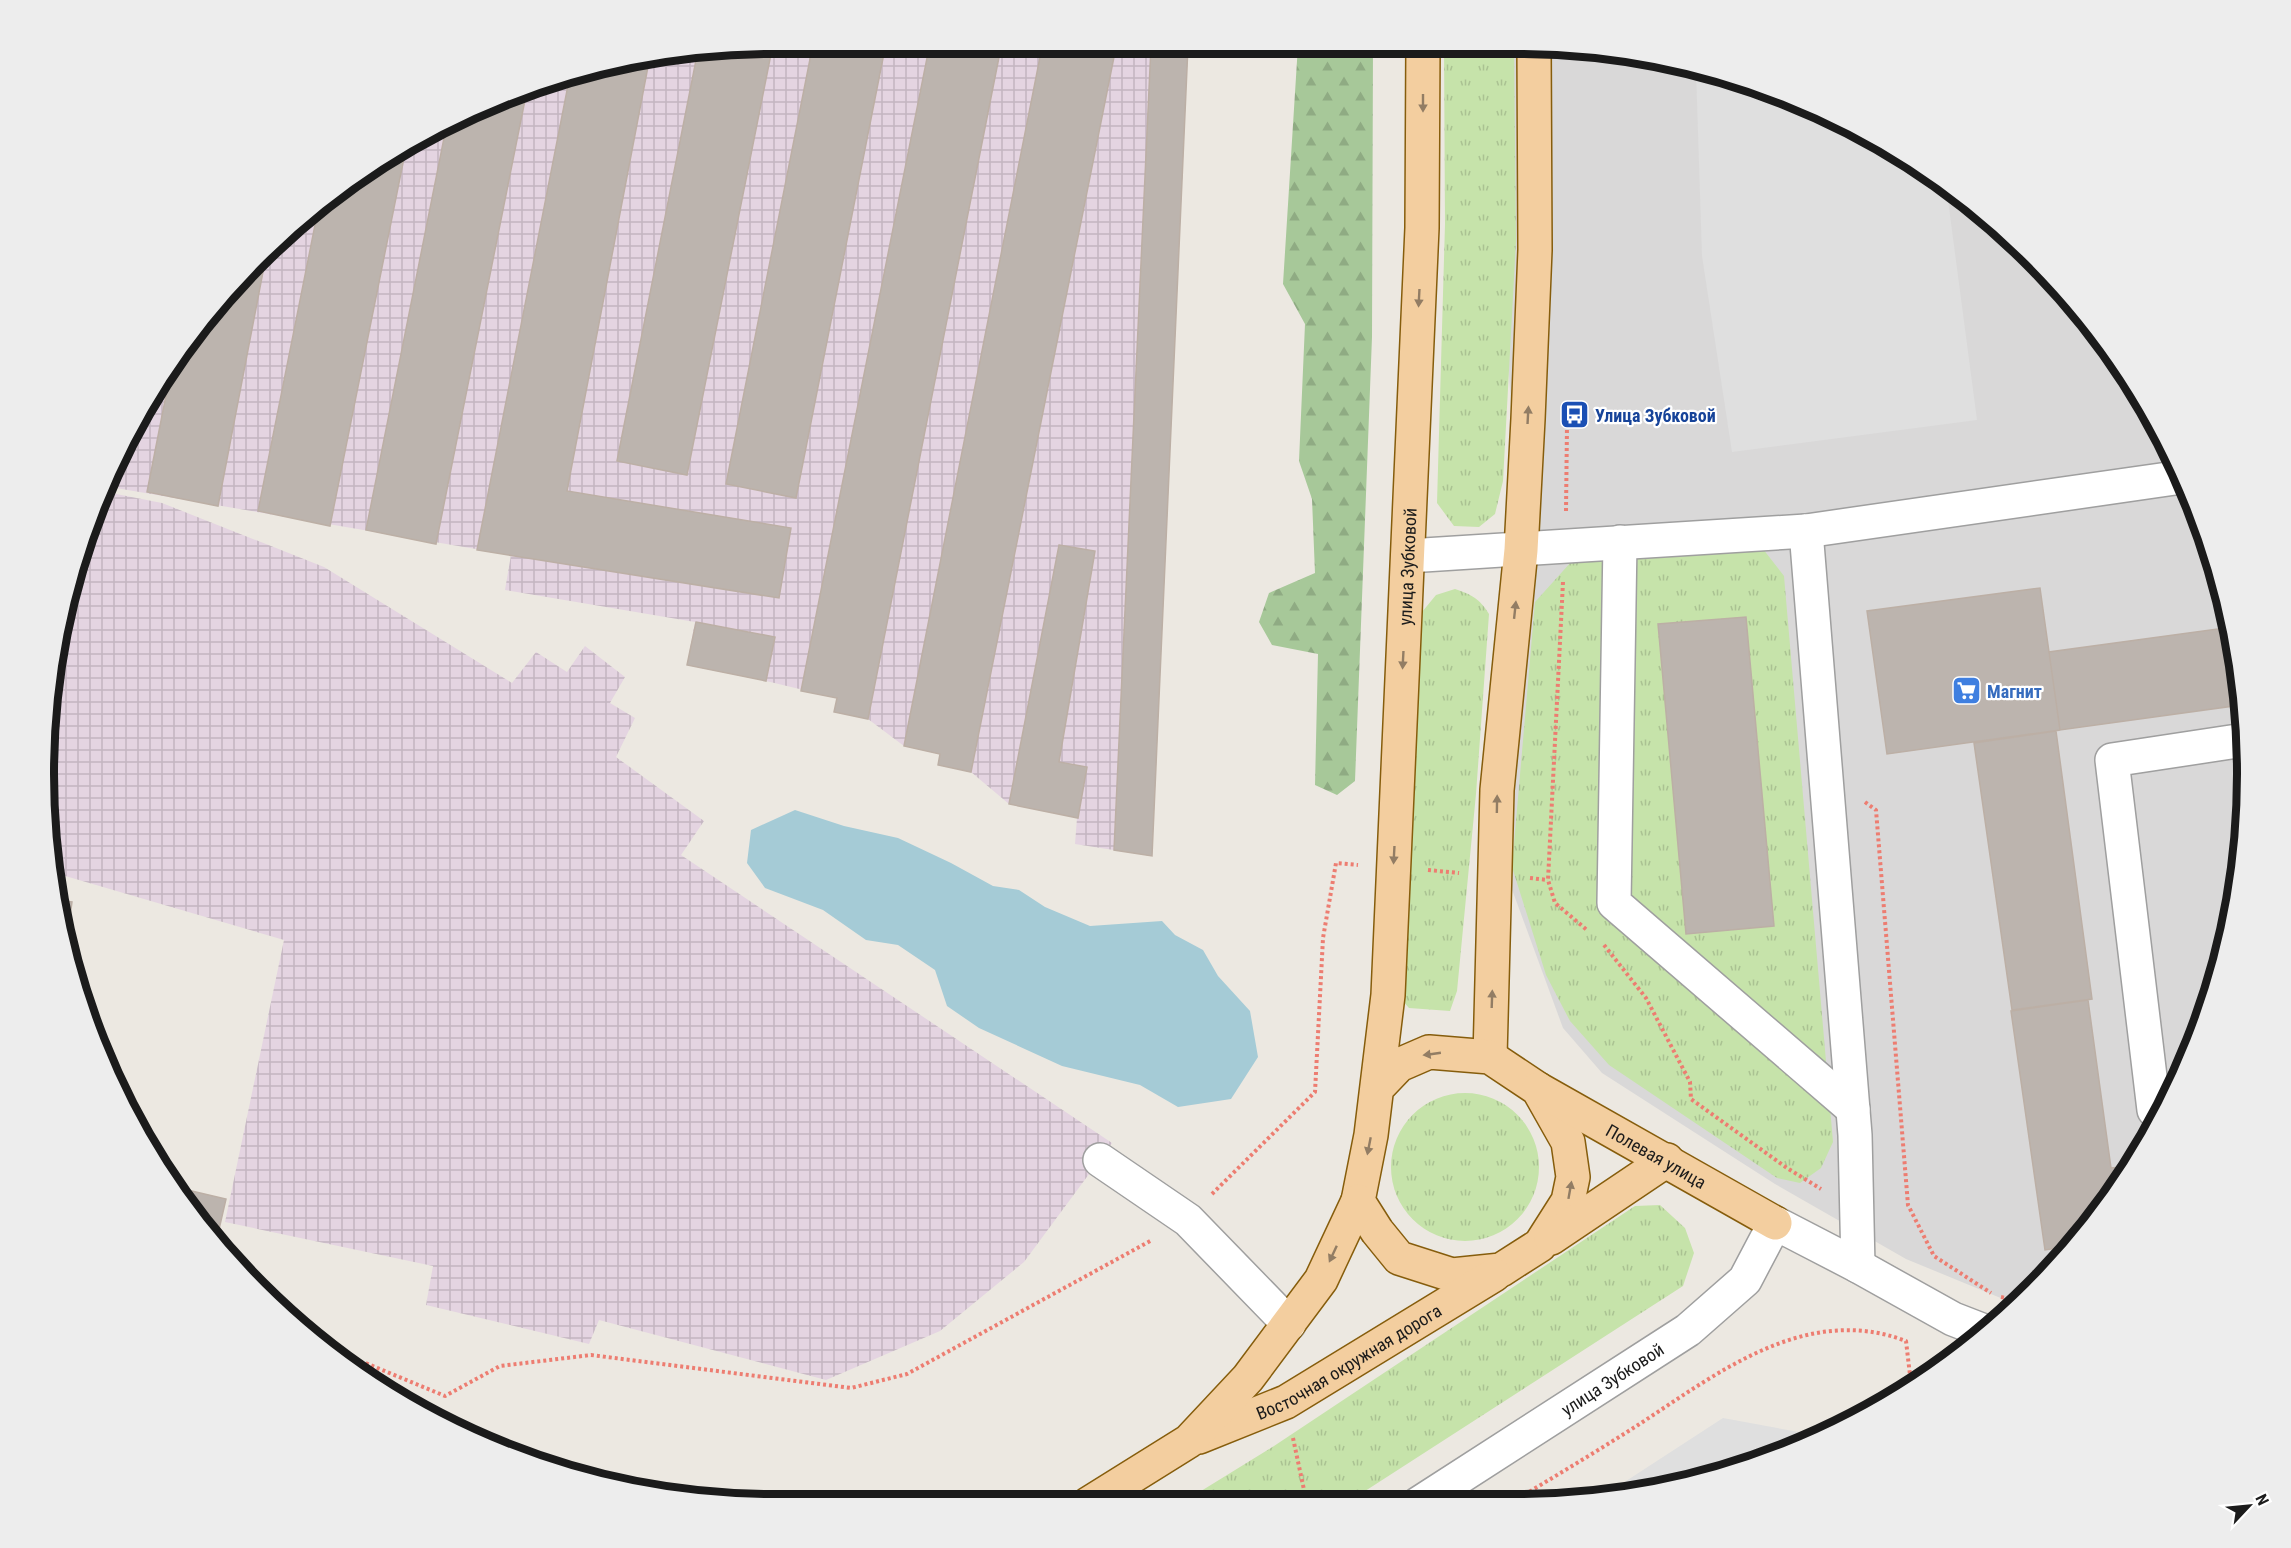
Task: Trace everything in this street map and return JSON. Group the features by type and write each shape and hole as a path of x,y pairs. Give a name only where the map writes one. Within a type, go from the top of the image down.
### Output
{"main road":[{"name":"улица Зубковой","path":"1104,1494 1188,1441 1248,1378 1321,1280 1358,1201 1371,1135 1388,995 1422,228 1423,54"},
{"path":"1490,1057 1497,790 1521,550 1535,250 1534,55"},
{"path":"1377,1088 1399,1065 1429,1052 1490,1057 1538,1089 1568,1142 1573,1177 1568,1201 1540,1245"},
{"name":"Полевая улица","path":"1538,1089 1775,1223"},
{"path":"1358,1201 1377,1231 1399,1258 1452,1275 1501,1270 1667,1160"},
{"name":"Восточная окружная дорога","path":"1188,1441 1286,1402 1501,1270"}],"street":[{"path":"1408,556 1806,531 2173,478"},
{"path":"1806,531 1853,1109 1858,1266"},
{"path":"1620,542 1614,903 1853,1109"},
{"path":"2154,1109 2112,760 2236,741"},
{"path":"1100,1160 1188,1220 1289,1324"},
{"path":"1775,1223 1953,1319 1976,1328"},
{"name":"улица Зубковой","path":"1434,1494 1688,1330 1745,1280 1775,1223"}],"path":[{"path":"1826,772 1876,810 1908,1205 1934,1256 1995,1295 2010,1298"},
{"path":"359,1362 445,1396 500,1366 591,1355 852,1388 907,1374 1188,1220 1249,1155 1315,1092 1323,938 1336,863 1548,880"},
{"path":"1526,1494 1722,1371 1773,1344 1819,1331 1859,1330 1887,1334 1906,1341 1911,1377"},
{"path":"1286,1402 1305,1494"}],"shaded area":[{"path":"1188,54 1152,856 1075,844 1077,818 1009,804 971,772 938,765 940,754 904,746 868,719 834,712 837,698 687,665 695,622 505,590 511,555 114,488 150,414 175,374 233,299 265,265 299,233 374,175 414,150 498,109 543,92 634,68 680,60 727,56"},
{"path":"1486,54 1564,56 1611,60 1657,68 1748,92 1835,128 1917,175 1992,233 2058,299 2116,374 2141,414 2182,498 2199,543 2223,634 2231,680 2237,774 2231,868 2223,914 2199,1005 2163,1092 2116,1174 2088,1212 2058,1249 2007,1301 1906,1259 1775,1184 1602,1073 1563,1028 1503,865 1524,585"},
{"path":"1696,77 1748,92 1793,109 1877,150 1948,198 1977,420 1732,452 1702,256"},
{"path":"111,493 162,503 324,567 512,683 536,652 567,672 585,646 625,677 610,703 635,718 616,757 704,821 681,855 1112,1143 1024,1262 940,1331 826,1380 599,1320 589,1344 426,1305 433,1266 225,1222 284,940 61,875 54,774 60,680 79,588 92,543"},
{"path":"1723,1418 1806,1433 1748,1456 1703,1469 1617,1487"}],"green space":[{"path":"1297,54 1373,54 1372,337 1355,781 1337,795 1315,785 1318,654 1272,645 1259,622 1269,593 1315,573 1312,499 1299,461 1305,324 1283,284"},
{"path":"1444,54 1514,54 1516,241 1503,481 1495,514 1479,527 1454,526 1437,503 1445,224"},
{"path":"1763,549 1784,576 1833,1142 1821,1168 1800,1183 1777,1178 1609,1065 1570,1021 1546,975 1512,867 1535,602 1571,562"},
{"path":"1455,589 1475,598 1489,614 1476,794 1457,991 1450,1011 1409,1008 1401,999 1411,700 1422,612 1436,595"},
{"path":"1465,1093 1479,1094 1493,1099 1506,1105 1517,1115 1527,1126 1533,1139 1538,1153 1538,1181 1533,1195 1527,1208 1517,1219 1506,1229 1493,1235 1479,1240 1465,1241 1451,1240 1437,1235 1424,1229 1413,1219 1403,1208 1397,1195 1392,1181 1391,1167 1392,1153 1397,1139 1403,1126 1413,1115 1424,1105 1437,1099 1451,1094"},
{"path":"1660,1205 1685,1228 1694,1253 1683,1286 1361,1494 1196,1494 1274,1446 1635,1206"}],"water":[{"path":"795,810 844,826 898,838 993,886 1019,890 1045,907 1090,926 1162,921 1175,935 1203,950 1218,976 1250,1011 1258,1057 1231,1099 1178,1107 1140,1085 1062,1066 979,1028 947,1006 935,970 898,945 866,940 823,910 765,888 747,863 751,830"}],"building":[{"path":"771,54 687,475 617,461 696,59"},
{"path":"811,54 884,54 796,498 726,484"},
{"path":"928,54 1000,54 868,719 834,712 837,698 801,691"},
{"path":"1041,54 1115,54 971,772 938,765 940,754 904,746"},
{"path":"1151,54 1188,54 1152,856 1114,850"},
{"path":"648,66 567,491 791,528 779,598 477,550 568,85"},
{"path":"525,99 436,544 366,530 445,134"},
{"path":"404,156 330,526 258,511 316,219 374,175"},
{"path":"264,266 218,506 147,492 168,385 203,336"},
{"path":"1059,545 1095,551 1059,762 1087,767 1078,818 1009,804"},
{"name":"Магнит","path":"2040,588 2060,730 1887,754 1867,611"},
{"path":"1746,617 1774,926 1686,934 1658,624"},
{"path":"696,622 775,637 766,681 687,665"},
{"path":"2222,628 2233,706 2060,730 2049,652"},
{"path":"2056,731 2092,999 2012,1010 1974,743"},
{"path":"66,901 72,902 69,920"},
{"path":"2088,1000 2111,1168 2120,1167 2059,1248 2045,1250 2011,1011"},
{"path":"187,1190 226,1199 219,1231"}],"place":[{"name":"Улица Зубковой","path":"1574,415"},
{"name":"Магнит","path":"1966,691"}]}
